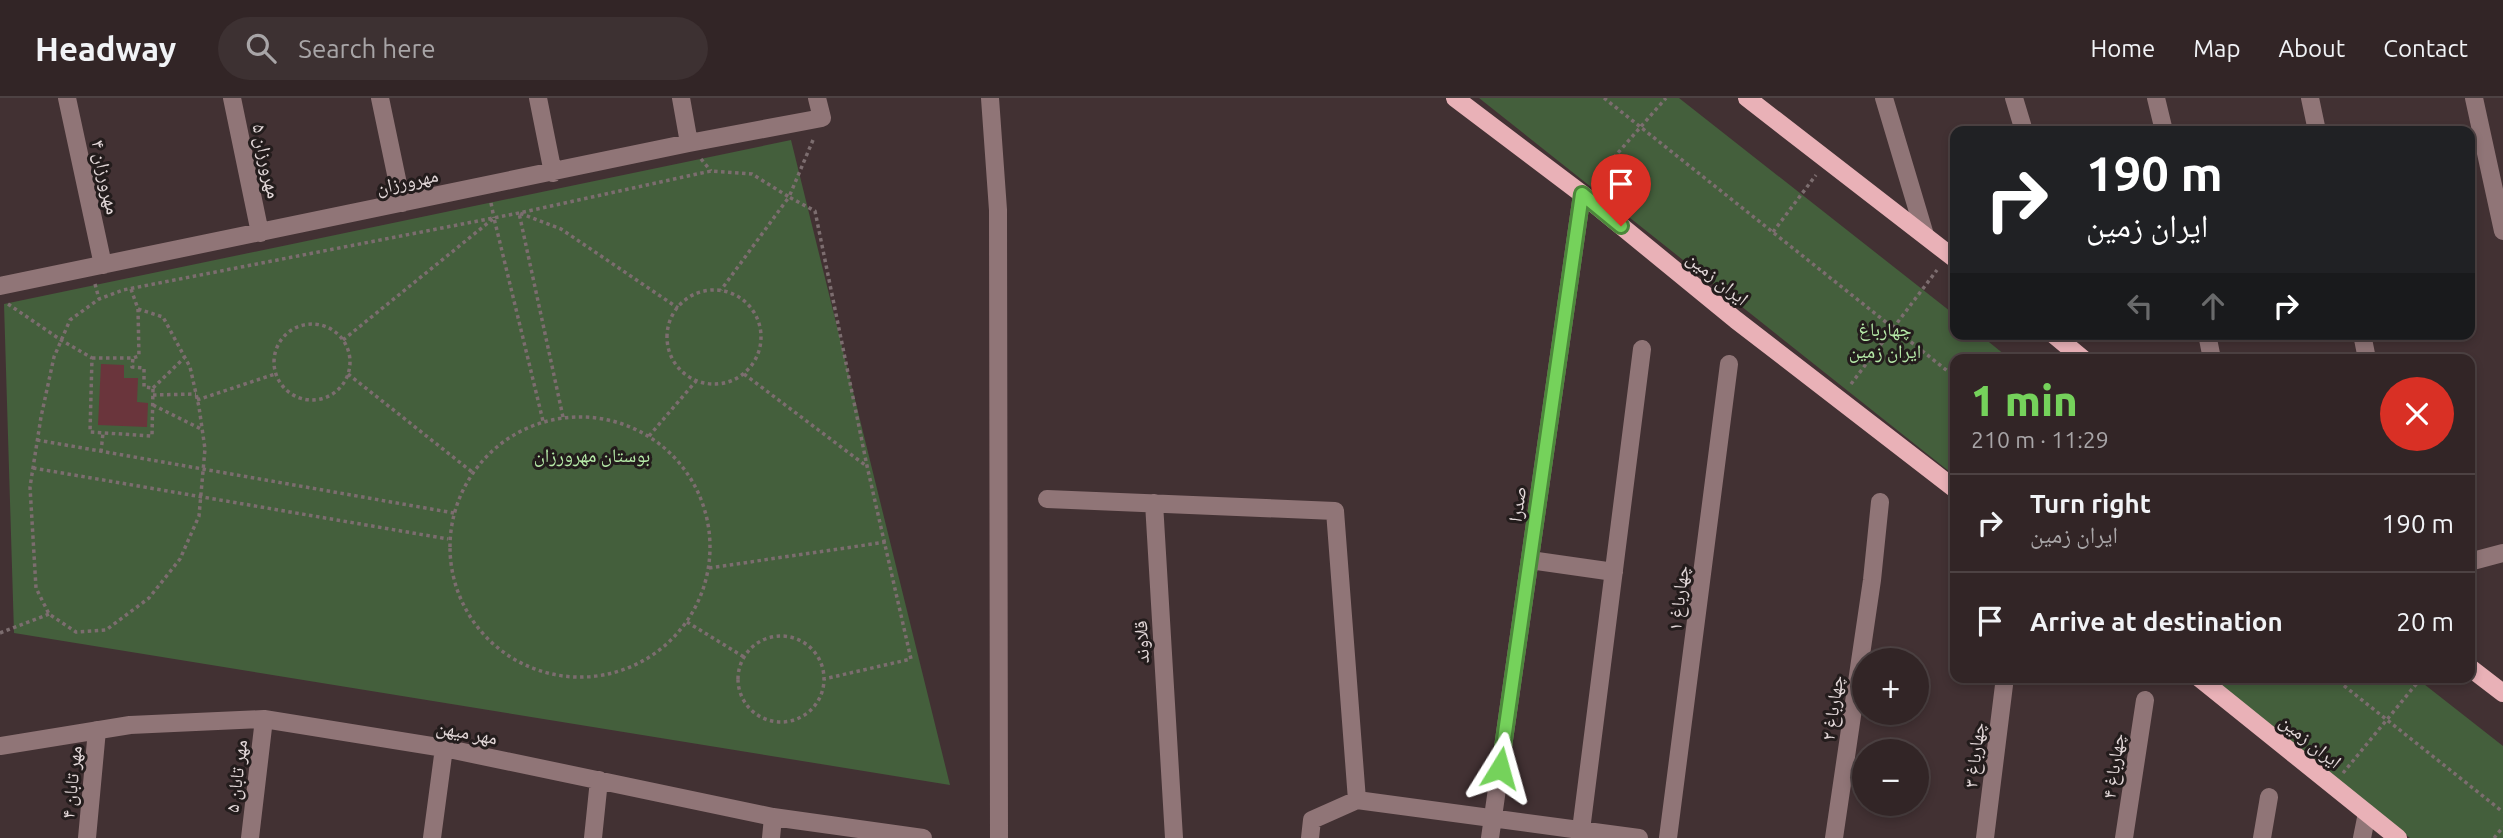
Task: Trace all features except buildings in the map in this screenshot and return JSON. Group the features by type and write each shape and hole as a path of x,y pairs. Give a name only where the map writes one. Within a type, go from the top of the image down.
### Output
{"main road":[{"name":"ایران زمین","path":"1455,98 1582,194 1736,320 1950,485"},
{"path":"1747,98 1950,255"},
{"path":"2060,340 2077,354"},
{"path":"2475,672 2503,693"},
{"name":"ایران زمین","path":"2205,683 2398,838"}],"street":[{"name":"مهرورزان ۴","path":"67,98 103,265"},
{"name":"مهرورزان ۵","path":"232,98 260,233"},
{"path":"380,98 402,203"},
{"path":"537,98 553,173"},
{"path":"681,98 690,143"},
{"path":"817,98 822,118"},
{"path":"990,98 998,209 999,838"},
{"path":"1884,98 1925,235"},
{"path":"2014,98 2022,126"},
{"path":"2156,98 2163,126"},
{"path":"2310,98 2317,126"},
{"path":"2474,98 2503,231"},
{"name":"مهرورزان","path":"0,286 822,118"},
{"name":"صدرا","path":"1490,838 1582,194"},
{"path":"1581,830 1642,349"},
{"name":"چهارباغ ۱","path":"1668,838 1729,364"},
{"path":"1047,499 1335,511 1357,800"},
{"name":"چهارباغ ۲","path":"1834,838 1872,580 1880,502"},
{"name":"قلاوند","path":"1154,503 1174,838"},
{"path":"2475,560 2503,552"},
{"path":"1530,560 1614,572"},
{"name":"چهارباغ ۳","path":"1985,838 2004,683"},
{"name":"چهارباغ ۴","path":"2124,838 2145,700"},
{"name":"مهر میهن","path":"0,746 130,725 264,719 444,748 773,817 923,838"},
{"name":"مهر تابان ۵","path":"250,838 264,719"},
{"name":"مهر تابان ۴","path":"87,838 97,730"},
{"path":"432,838 444,748"},
{"path":"593,838 599,780"},
{"path":"2262,838 2269,797"},
{"path":"1311,829 1357,800 1639,838"},
{"path":"2362,838 2367,813"},
{"path":"771,838 773,817"}],"path":[{"path":"1604,98 1950,373"},
{"path":"1582,194 1666,98"},
{"path":"721,290 789,197 822,118"},
{"path":"1773,232 1827,160"},
{"path":"138,309 163,317 190,367 205,449 199,516 180,559 149,598 106,630 76,632 49,614 36,589 30,487 54,357 70,320 99,299 131,289 519,213 711,171 752,174 815,211 867,467 911,659 824,679"},
{"path":"519,213 561,229 678,308"},
{"path":"519,213 564,417"},
{"path":"343,340 494,218"},
{"path":"494,218 543,421"},
{"path":"1839,399 1950,259"},
{"path":"0,299 61,341 92,358 133,358 139,356 138,309 131,289"},
{"path":"709,290 721,290 736,295 748,305 757,318 762,333 754,363 733,381 720,384 696,381 679,367 669,348 667,334 670,320 678,308 686,299 709,290"},
{"path":"300,325 324,325 335,331 348,351 348,374 343,385 334,394 311,401 288,393 275,374 273,362 280,339 300,325"},
{"path":"92,358 90,432 152,436 153,388 185,357"},
{"path":"133,358 132,368 144,368 144,387 153,388"},
{"path":"153,395 197,397 275,374"},
{"path":"348,374 472,472"},
{"path":"744,374 867,467"},
{"path":"649,436 696,381"},
{"path":"153,405 202,430"},
{"path":"564,417 593,417 612,421 649,436 673,455 692,480 704,507 710,538 709,568 701,596 687,622 662,650 630,669 593,678 556,676 520,664 489,642 466,612 452,577 449,539 461,491 472,472 492,450 515,433 543,421 564,417"},
{"path":"102,452 103,433"},
{"path":"37,440 454,513"},
{"path":"33,468 449,539"},
{"path":"709,568 886,542"},
{"path":"0,633 49,614"},
{"path":"687,622 744,657"},
{"path":"793,637 806,643 816,653 822,665 824,679 822,693 815,706 791,721 777,721 763,718 751,709 743,698 739,670 744,657 753,646 765,639 793,637"},
{"path":"2341,683 2503,812"},
{"path":"2333,786 2417,683"},
{"path":"2494,838 2503,827"}],"green space":[{"name":"چهارباغ ایران زمین","path":"1479,98 1679,98 1950,311 1950,340 1986,340 2004,354 1950,354 1950,472"},
{"name":"بوستان مهرورزان","path":"791,140 950,785 14,633 4,304"},
{"path":"2216,683 2423,683 2503,746 2503,838 2410,838"}],"route":[{"path":"1500,768 1582,194 1621,226"}]}
